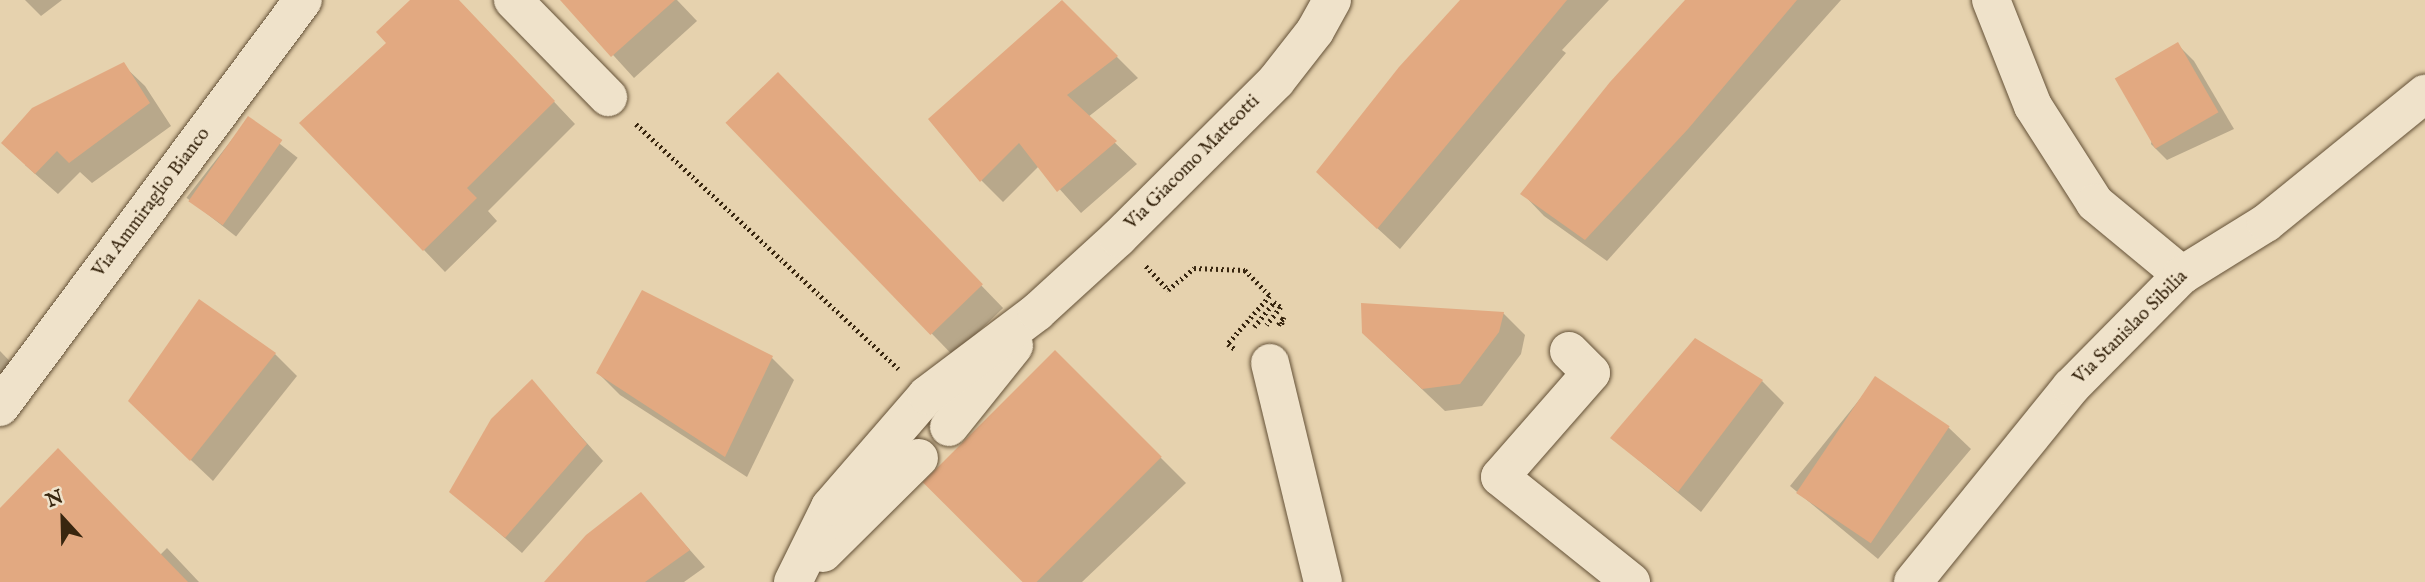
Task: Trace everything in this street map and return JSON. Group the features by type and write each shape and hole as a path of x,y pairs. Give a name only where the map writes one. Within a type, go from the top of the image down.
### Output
{"street":[{"name":"Via Ammiraglio Bianco","path":"0,407 303,0"},
{"path":"513,0 608,97"},
{"name":"Via Giacomo Matteotti","path":"793,582 830,506 927,396 1037,312 1118,238 1276,81 1315,31 1332,0"},
{"path":"1991,0 2033,106 2095,203 2182,275"},
{"name":"Via Stanislao Sibilia","path":"1913,582 2071,387 2182,275 2266,223 2425,94"},
{"name":"Via Giacomo Matteotti","path":"949,427 1002,364 1037,312"},
{"path":"1262,341 1323,582"},
{"path":"1569,351 1591,373 1500,477 1631,582"},
{"path":"800,582 841,531 919,458"}],"path":[{"path":"608,97 927,396"},
{"path":"1118,238 1168,290 1194,268 1245,271 1270,296 1228,344 1236,349 1262,341 1284,317 1262,341"},
{"path":"1251,330 1274,302 1281,307 1262,341"}],"building":[{"path":"410,0 459,0 555,101 467,188 477,198 423,251 299,123 386,43 376,32"},
{"path":"560,0 675,0 611,57"},
{"path":"1062,0 1118,56 1067,95 1117,141 1057,192 1019,143 980,182 928,119"},
{"path":"1460,0 1567,0 1377,229 1316,172 1399,67"},
{"path":"1685,0 1797,0 1688,129 1585,240 1520,194 1610,82"},
{"path":"2178,42 2218,112 2155,149 2115,78"},
{"path":"124,62 150,103 69,163 57,151 35,174 1,143 32,108"},
{"path":"778,72 983,284 930,335 725,123"},
{"path":"248,116 282,140 223,225 188,201"},
{"path":"642,290 773,356 725,457 596,373"},
{"path":"199,299 276,353 190,461 128,401"},
{"path":"1361,303 1504,312 1499,332 1460,384 1422,389 1362,333"},
{"path":"1695,338 1763,380 1678,492 1610,438"},
{"path":"1055,350 1162,457 1037,582 1023,582 923,482"},
{"path":"1875,376 1950,426 1871,543 1796,493"},
{"path":"532,379 587,444 505,538 449,492 491,419"},
{"path":"58,448 188,582 0,582 0,508"},
{"path":"641,492 690,550 645,582 544,582 586,535"}]}
